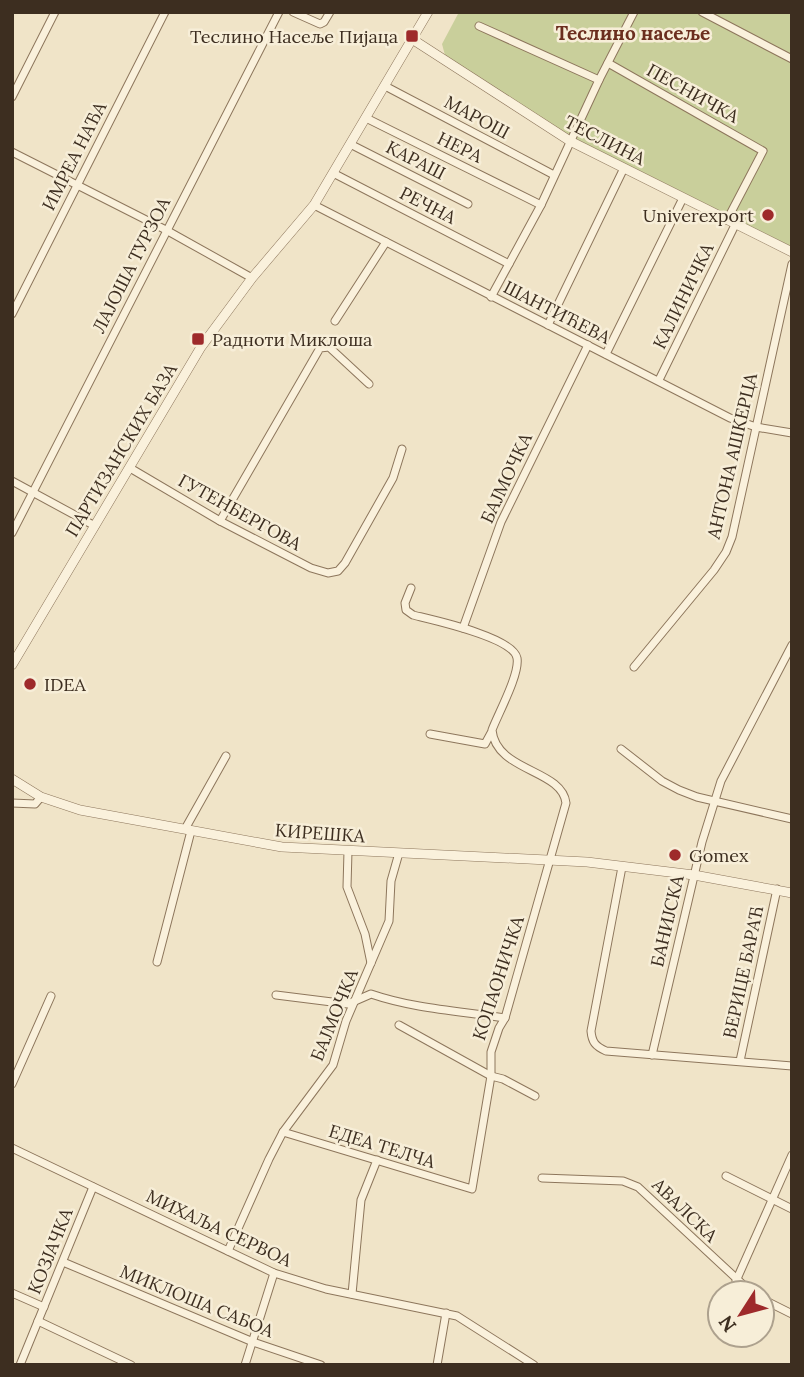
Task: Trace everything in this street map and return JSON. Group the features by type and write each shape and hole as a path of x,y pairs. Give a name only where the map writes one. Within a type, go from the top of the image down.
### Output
{"street":[{"path":"12,97 55,12"},
{"name":"ИМРЕА НАЂА","path":"12,314 164,12"},
{"name":"ЛАЈОША ТУРЗОА","path":"12,534 279,12"},
{"path":"293,12 320,23 324,22 331,12"},
{"name":"ПАРТИЗАНСКИХ БАЗА","path":"12,665 201,347 252,278 314,205 428,12"},
{"path":"491,297 541,205 634,12"},
{"path":"702,12 792,59"},
{"path":"480,26 599,80"},
{"name":"ТЕСЛИНА","path":"412,39 570,141 792,253"},
{"name":"ПЕСНИЧКА","path":"608,63 763,150"},
{"name":"МАРОШ","path":"384,86 554,175"},
{"name":"НЕРА","path":"366,118 541,205"},
{"name":"КАРАШ","path":"350,144 468,204"},
{"name":"КАЛИНИЧКА","path":"659,380 763,150"},
{"path":"12,152 166,230 252,278"},
{"path":"548,325 624,167"},
{"name":"РЕЧНА","path":"333,173 509,264"},
{"path":"606,354 683,198"},
{"name":"ШАНТИЋЕВА","path":"314,205 730,418 756,427 792,433"},
{"path":"335,321 386,242"},
{"name":"АНТОНА АШКЕРЦА","path":"634,667 726,552 736,526 792,264"},
{"name":"БАЈМОЧКА","path":"463,628 501,522 588,345"},
{"path":"220,521 320,348 329,347 369,384"},
{"name":"ГУТЕНБЕРГОВА","path":"130,468 220,521 312,568 328,573 338,570 345,563 393,478 402,449"},
{"path":"12,481 95,526"},
{"path":"411,588 405,603 406,610 413,615 463,628 511,648 517,655 516,670 485,744"},
{"name":"БАНИЈСКА","path":"652,1055 694,875 715,800 730,763 792,645"},
{"path":"492,730 496,747"},
{"path":"430,734 496,747 557,786 565,796 566,803 550,860"},
{"path":"621,749 662,781 679,790 792,819"},
{"path":"157,961 188,830 226,756"},
{"name":"КИРЕШКА","path":"12,782 41,797 80,810 282,847 550,860 694,875 792,892"},
{"path":"12,803 35,804 41,797"},
{"name":"БАЈМОЧКА","path":"228,1251 283,1132 333,1065 371,964 365,934 347,887 348,852"},
{"path":"371,964 390,921 391,881 399,853"},
{"name":"КОПАОНИЧКА","path":"472,1189 491,1076 491,1052 505,1018 550,860"},
{"path":"622,867 591,1031 592,1040 597,1047 606,1051 792,1066"},
{"name":"ВЕРИЦЕ БАРАЋ","path":"740,1061 777,889"},
{"path":"276,995 348,1004 371,994 436,1010 505,1018"},
{"path":"12,1084 51,996"},
{"path":"399,1025 491,1076 503,1079 535,1096"},
{"name":"ЕДЕА ТЕЛЧА","path":"283,1132 472,1189"},
{"name":"МИХАЉА СЕРВОА","path":"12,1148 274,1273 298,1282 446,1313 473,1324 534,1365"},
{"path":"737,1279 792,1156"},
{"path":"352,1294 361,1200 377,1160"},
{"path":"726,1176 792,1209"},
{"name":"АВАЛСКА","path":"542,1178 623,1181 638,1187 734,1279"},
{"name":"КОЗЈАЧКА","path":"20,1365 93,1188"},
{"name":"МИКЛОША САБОА","path":"63,1262 253,1342 321,1365"},
{"path":"245,1365 274,1273"},
{"path":"12,1293 44,1307"},
{"path":"776,1306 792,1314"},
{"path":"437,1365 446,1313"},
{"path":"38,1321 131,1365"}],"green space":[{"path":"459,12 792,12 792,251 574,142 446,59 442,44"}],"place":[{"name":"Теслино Насеље Пијаца","path":"412,36"},
{"name":"Univerexport","path":"768,215"},
{"name":"Радноти Миклоша","path":"198,339"},
{"name":"IDEA","path":"30,684"},
{"name":"Gomex","path":"675,855"}],"district":[{"name":"Теслино насеље","path":"633,33"}]}
